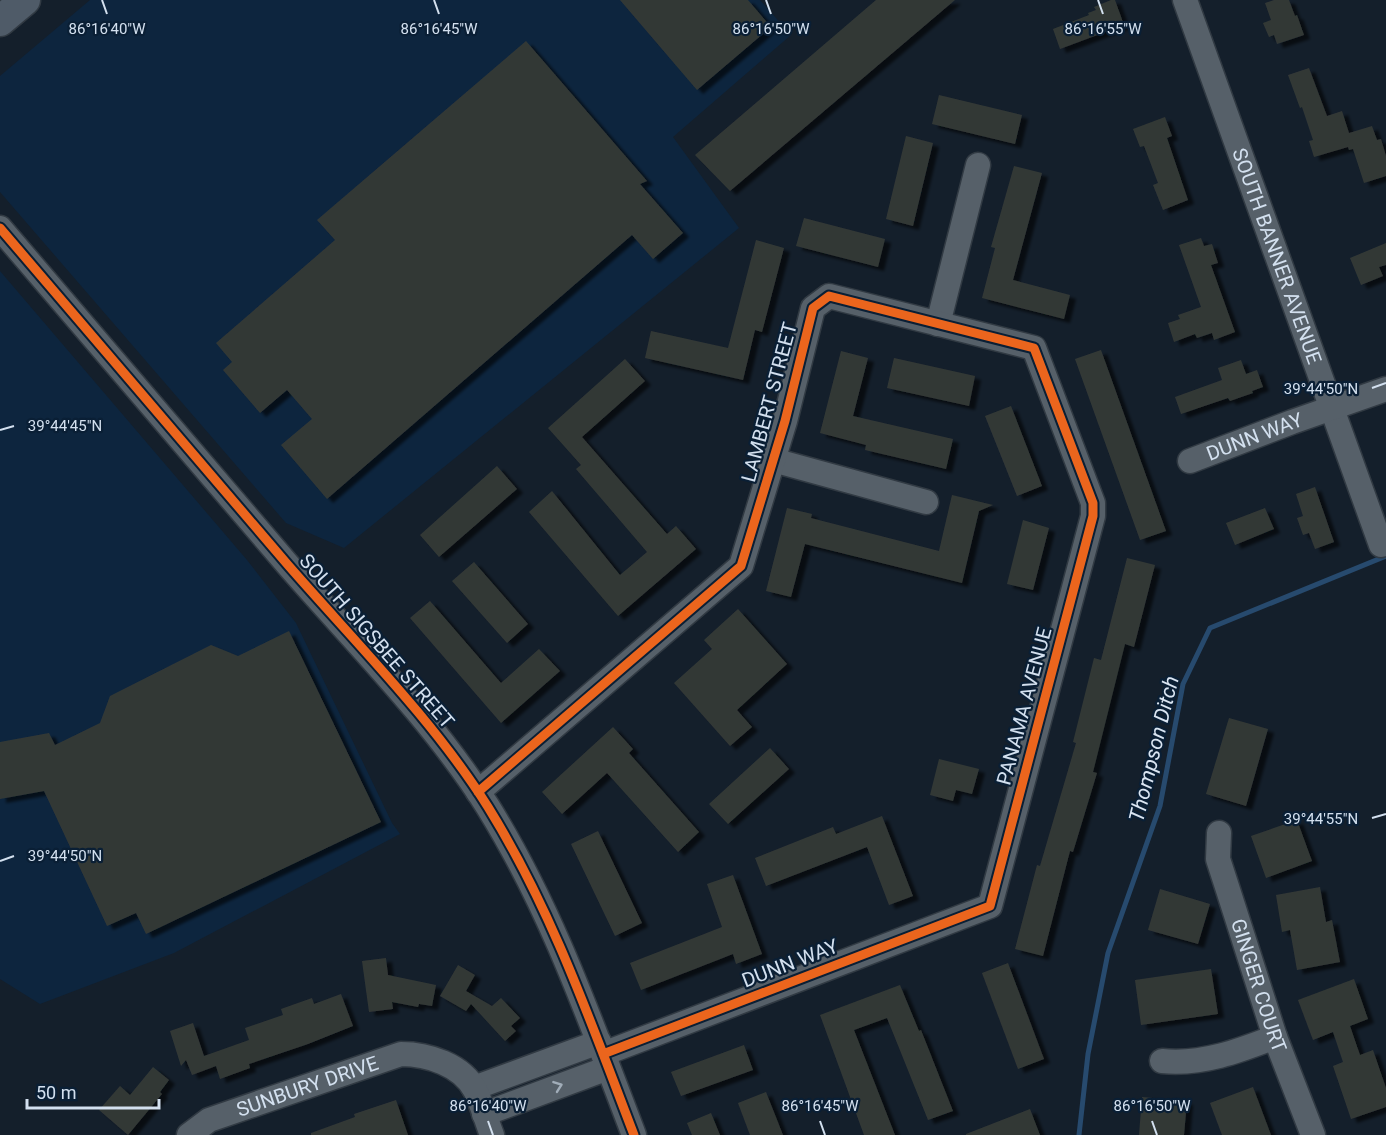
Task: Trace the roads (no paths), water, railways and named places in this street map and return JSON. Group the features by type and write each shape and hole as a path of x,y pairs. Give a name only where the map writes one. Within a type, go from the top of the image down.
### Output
{"main road":[{"path":"0,21 25,0"}],"street":[{"name":"SOUTH BANNER AVENUE","path":"1185,0 1381,545"},
{"path":"938,324 978,165"},
{"name":"SOUTH SIGSBEE STREET","path":"0,228 424,721 478,792 516,856 550,921 634,1135"},
{"name":"LAMBERT STREET","path":"478,792 741,566 784,421 813,308 829,296 1034,348 1093,503 1093,516"},
{"name":"DUNN WAY","path":"1190,461 1386,389"},
{"path":"773,460 926,502"},
{"name":"PANAMA AVENUE","path":"990,906 1093,516"},
{"name":"GINGER COURT","path":"1219,833 1218,859 1275,1037 1313,1135"},
{"name":"DUNN WAY","path":"603,1054 990,906"},
{"path":"1162,1061 1181,1063 1214,1058 1275,1037"},
{"name":"SUNBURY DRIVE","path":"189,1135 209,1120 392,1056 410,1054 429,1058 451,1067 474,1088"},
{"path":"603,1054 488,1124 474,1088 603,1054"}],"waterway":[{"name":"Thompson Ditch","path":"1079,1135 1088,1054 1108,953 1160,806 1183,684 1210,628 1386,556"}]}
